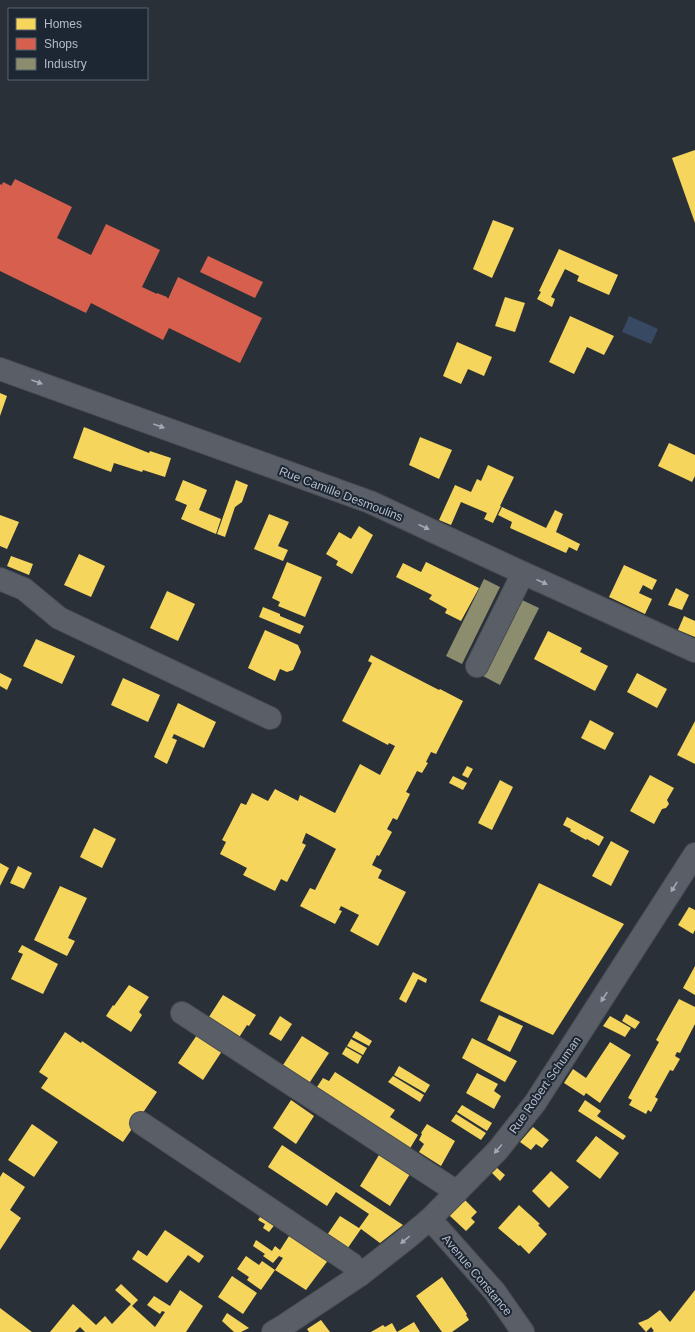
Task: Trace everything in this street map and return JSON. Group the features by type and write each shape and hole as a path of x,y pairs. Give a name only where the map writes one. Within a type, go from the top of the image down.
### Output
{"street":[{"name":"Rue Camille Desmoulins","path":"0,369 370,502 695,651"},
{"path":"476,666 523,573"},
{"path":"0,579 24,589 59,618 270,718"},
{"name":"Rue Robert Schuman","path":"273,1332 360,1275 406,1239 430,1219 498,1150 535,1103 695,854"},
{"path":"182,1013 457,1192"},
{"path":"141,1123 352,1264 360,1275"},
{"name":"Avenue Constance","path":"430,1219 495,1292 523,1332"}],"water":[{"path":"629,316 658,329 651,344 622,332"}],"building: Homes":[{"path":"695,150 695,223 672,158"},
{"path":"493,220 514,228 492,278 473,269"},
{"path":"559,249 618,275 609,295 577,281 579,276 565,269 551,297 555,299 552,307 537,299 541,292 539,291"},
{"path":"505,297 525,303 515,332 495,326"},
{"path":"570,316 614,336 604,355 587,347 574,374 549,362"},
{"path":"457,342 492,357 484,376 468,369 461,384 443,376"},
{"path":"0,393 7,396 0,416"},
{"path":"84,427 149,453 150,451 171,458 165,477 143,470 142,472 114,463 111,472 73,458"},
{"path":"420,437 452,450 439,479 409,465"},
{"path":"669,443 695,455 695,476 692,482 658,466"},
{"path":"488,465 514,477 493,523 484,519 487,513 461,502 451,525 439,520 455,485 471,492 477,479 481,481"},
{"path":"183,480 207,490 199,510 221,519 216,534 181,519 187,505 175,500"},
{"path":"236,480 248,485 242,502 235,507 225,537 217,534"},
{"path":"502,507 546,528 555,510 563,514 556,532 580,544 577,551 569,547 566,553 510,528 512,522 498,515"},
{"path":"269,514 289,522 278,546 288,550 283,561 254,549"},
{"path":"0,515 19,522 7,549 0,546"},
{"path":"359,526 373,535 352,574 336,565 338,561 326,554 339,532 351,539"},
{"path":"79,554 105,566 91,597 64,585"},
{"path":"11,556 33,564 29,575 7,566"},
{"path":"287,562 322,577 305,617 278,606 280,602 272,598"},
{"path":"426,562 479,588 461,621 445,613 447,609 429,599 432,595 396,577 403,563 421,572"},
{"path":"624,565 657,580 652,590 643,585 639,593 652,599 645,614 609,597"},
{"path":"676,588 689,595 682,610 668,605"},
{"path":"167,591 195,604 178,641 150,628"},
{"path":"263,607 304,626 300,634 259,617"},
{"path":"684,616 695,621 695,637 678,630"},
{"path":"265,630 298,645 301,652 293,670 287,672 280,669 275,681 248,668"},
{"path":"548,631 582,648 580,652 608,666 595,691 534,659"},
{"path":"36,639 75,656 62,684 23,666"},
{"path":"371,655 463,701 436,754 431,752 426,762 428,763 422,773 417,771 406,792 410,794 397,820 393,818 387,829 392,832 379,856 377,855 372,865 382,870 378,878 406,892 378,946 350,931 359,915 341,906 339,910 342,911 335,924 300,906 310,888 315,890 336,849 306,833 302,843 306,845 287,882 281,879 275,891 243,875 247,868 220,854 226,842 222,840 241,803 246,805 252,793 268,801 275,789 298,801 300,795 335,813 360,764 380,775 395,746 389,743 388,745 342,721 372,663 368,661"},
{"path":"0,673 12,679 7,690 0,686"},
{"path":"637,673 667,689 657,708 627,692"},
{"path":"123,678 160,695 148,722 111,705"},
{"path":"178,703 216,722 204,748 174,734 172,738 177,740 167,764 154,757"},
{"path":"590,720 614,733 605,750 581,738"},
{"path":"695,721 695,764 677,755"},
{"path":"467,766 473,769 468,778 462,775"},
{"path":"650,775 674,788 667,800 669,804 666,808 662,809 654,824 630,811"},
{"path":"453,776 467,783 463,790 449,783"},
{"path":"500,780 513,787 492,830 478,823"},
{"path":"567,817 604,837 599,846 570,831 571,829 563,825"},
{"path":"94,828 116,839 102,868 80,857"},
{"path":"611,841 629,851 611,886 592,876"},
{"path":"0,863 9,868 0,886"},
{"path":"18,866 32,873 24,889 10,883"},
{"path":"539,883 624,924 553,1035 480,1001"},
{"path":"60,886 87,898 68,938 75,941 67,956 34,940"},
{"path":"689,907 695,910 695,930 693,934 678,925"},
{"path":"22,945 58,964 43,994 11,979 23,954 18,952"},
{"path":"695,966 695,995 683,988"},
{"path":"413,972 427,979 426,983 418,979 406,1003 399,999"},
{"path":"129,985 149,997 139,1012 142,1015 131,1032 106,1016"},
{"path":"223,995 256,1015 238,1039 207,1020"},
{"path":"679,999 695,1007 695,1024 680,1053 677,1052 675,1056 680,1059 673,1071 670,1070 655,1097 658,1099 651,1112 648,1110 646,1114 629,1105 632,1100 628,1098 659,1042 656,1040"},
{"path":"626,1014 640,1022 635,1029 622,1021"},
{"path":"499,1015 523,1026 510,1052 487,1040"},
{"path":"280,1016 292,1024 281,1041 269,1034"},
{"path":"610,1016 631,1028 625,1037 603,1026"},
{"path":"201,1029 226,1045 203,1080 178,1063"},
{"path":"356,1031 372,1041 369,1046 352,1037"},
{"path":"65,1032 81,1043 82,1041 157,1092 123,1142 41,1088 48,1078 39,1072"},
{"path":"302,1036 329,1053 308,1085 281,1068"},
{"path":"472,1038 517,1061 505,1082 462,1058"},
{"path":"351,1039 367,1048 363,1055 347,1046"},
{"path":"610,1042 631,1055 600,1103 586,1093 584,1096 564,1083 573,1069 586,1078"},
{"path":"346,1047 362,1056 358,1064 342,1054"},
{"path":"399,1066 430,1085 425,1093 394,1075"},
{"path":"335,1072 395,1110 390,1117 418,1135 409,1150 315,1090 323,1078 329,1081"},
{"path":"477,1073 498,1084 494,1091 501,1096 494,1109 466,1093"},
{"path":"393,1076 424,1095 420,1102 388,1082"},
{"path":"291,1100 314,1116 296,1144 273,1128"},
{"path":"585,1100 601,1111 597,1116 626,1136 623,1140 578,1111"},
{"path":"462,1105 492,1123 487,1131 457,1112"},
{"path":"456,1114 486,1133 481,1140 451,1121"},
{"path":"32,1124 58,1142 34,1177 8,1160"},
{"path":"427,1124 455,1141 441,1166 419,1152 424,1144 419,1140 422,1134 421,1133"},
{"path":"533,1127 549,1140 542,1148 536,1144 531,1150 520,1142"},
{"path":"596,1136 619,1153 600,1179 576,1161"},
{"path":"282,1145 403,1225 380,1243 361,1229 345,1252 325,1238 340,1216 359,1228 369,1214 336,1192 327,1206 268,1167"},
{"path":"379,1155 410,1174 390,1206 360,1186"},
{"path":"496,1167 505,1175 500,1181 491,1172"},
{"path":"551,1171 569,1187 549,1208 532,1191"},
{"path":"3,1172 25,1187 10,1210 21,1218 0,1250 0,1177"},
{"path":"465,1200 477,1212 471,1218 475,1222 466,1231 449,1215"},
{"path":"519,1205 540,1224 538,1225 547,1234 529,1254 498,1228"},
{"path":"262,1214 276,1223 269,1232 263,1228 265,1224 258,1220"},
{"path":"165,1230 204,1256 199,1263 188,1255 167,1283 132,1259 138,1250 147,1256"},
{"path":"291,1233 329,1259 306,1290 275,1270 283,1258 279,1256 273,1263 263,1256 265,1254 253,1246 256,1240 272,1251 275,1246 280,1250"},
{"path":"246,1256 259,1265 262,1261 275,1270 261,1290 247,1280 249,1277 237,1269"},
{"path":"232,1276 257,1293 243,1314 218,1297"},
{"path":"442,1277 467,1314 466,1315 469,1320 452,1332 442,1332 416,1296"},
{"path":"121,1284 138,1300 132,1306 155,1327 165,1312 162,1311 160,1314 147,1305 154,1296 170,1306 180,1290 203,1306 186,1332 85,1332 80,1327 75,1332 50,1332 73,1304 96,1325 105,1316 112,1324 131,1304 115,1290"},
{"path":"695,1290 695,1332 652,1332 654,1331 651,1327 646,1332 638,1323 648,1319 660,1310 670,1322"},
{"path":"0,1308 32,1332 0,1332"},
{"path":"227,1313 249,1328 241,1332 234,1332 222,1321"},
{"path":"321,1320 330,1332 309,1332 307,1329"},
{"path":"414,1322 420,1332 397,1332"},
{"path":"392,1323 397,1332 371,1332 383,1325 385,1327"}],"building: Shops":[{"path":"15,179 72,207 57,238 91,255 106,224 160,250 142,287 167,297 168,299 178,277 262,318 240,363 169,328 163,340 91,303 86,313 0,271 0,184 2,185 3,182 11,186"},
{"path":"208,256 263,282 255,298 200,272"}],"building: Industry":[{"path":"484,579 500,587 462,664 446,656"},
{"path":"522,600 539,608 500,685 483,676"}]}
